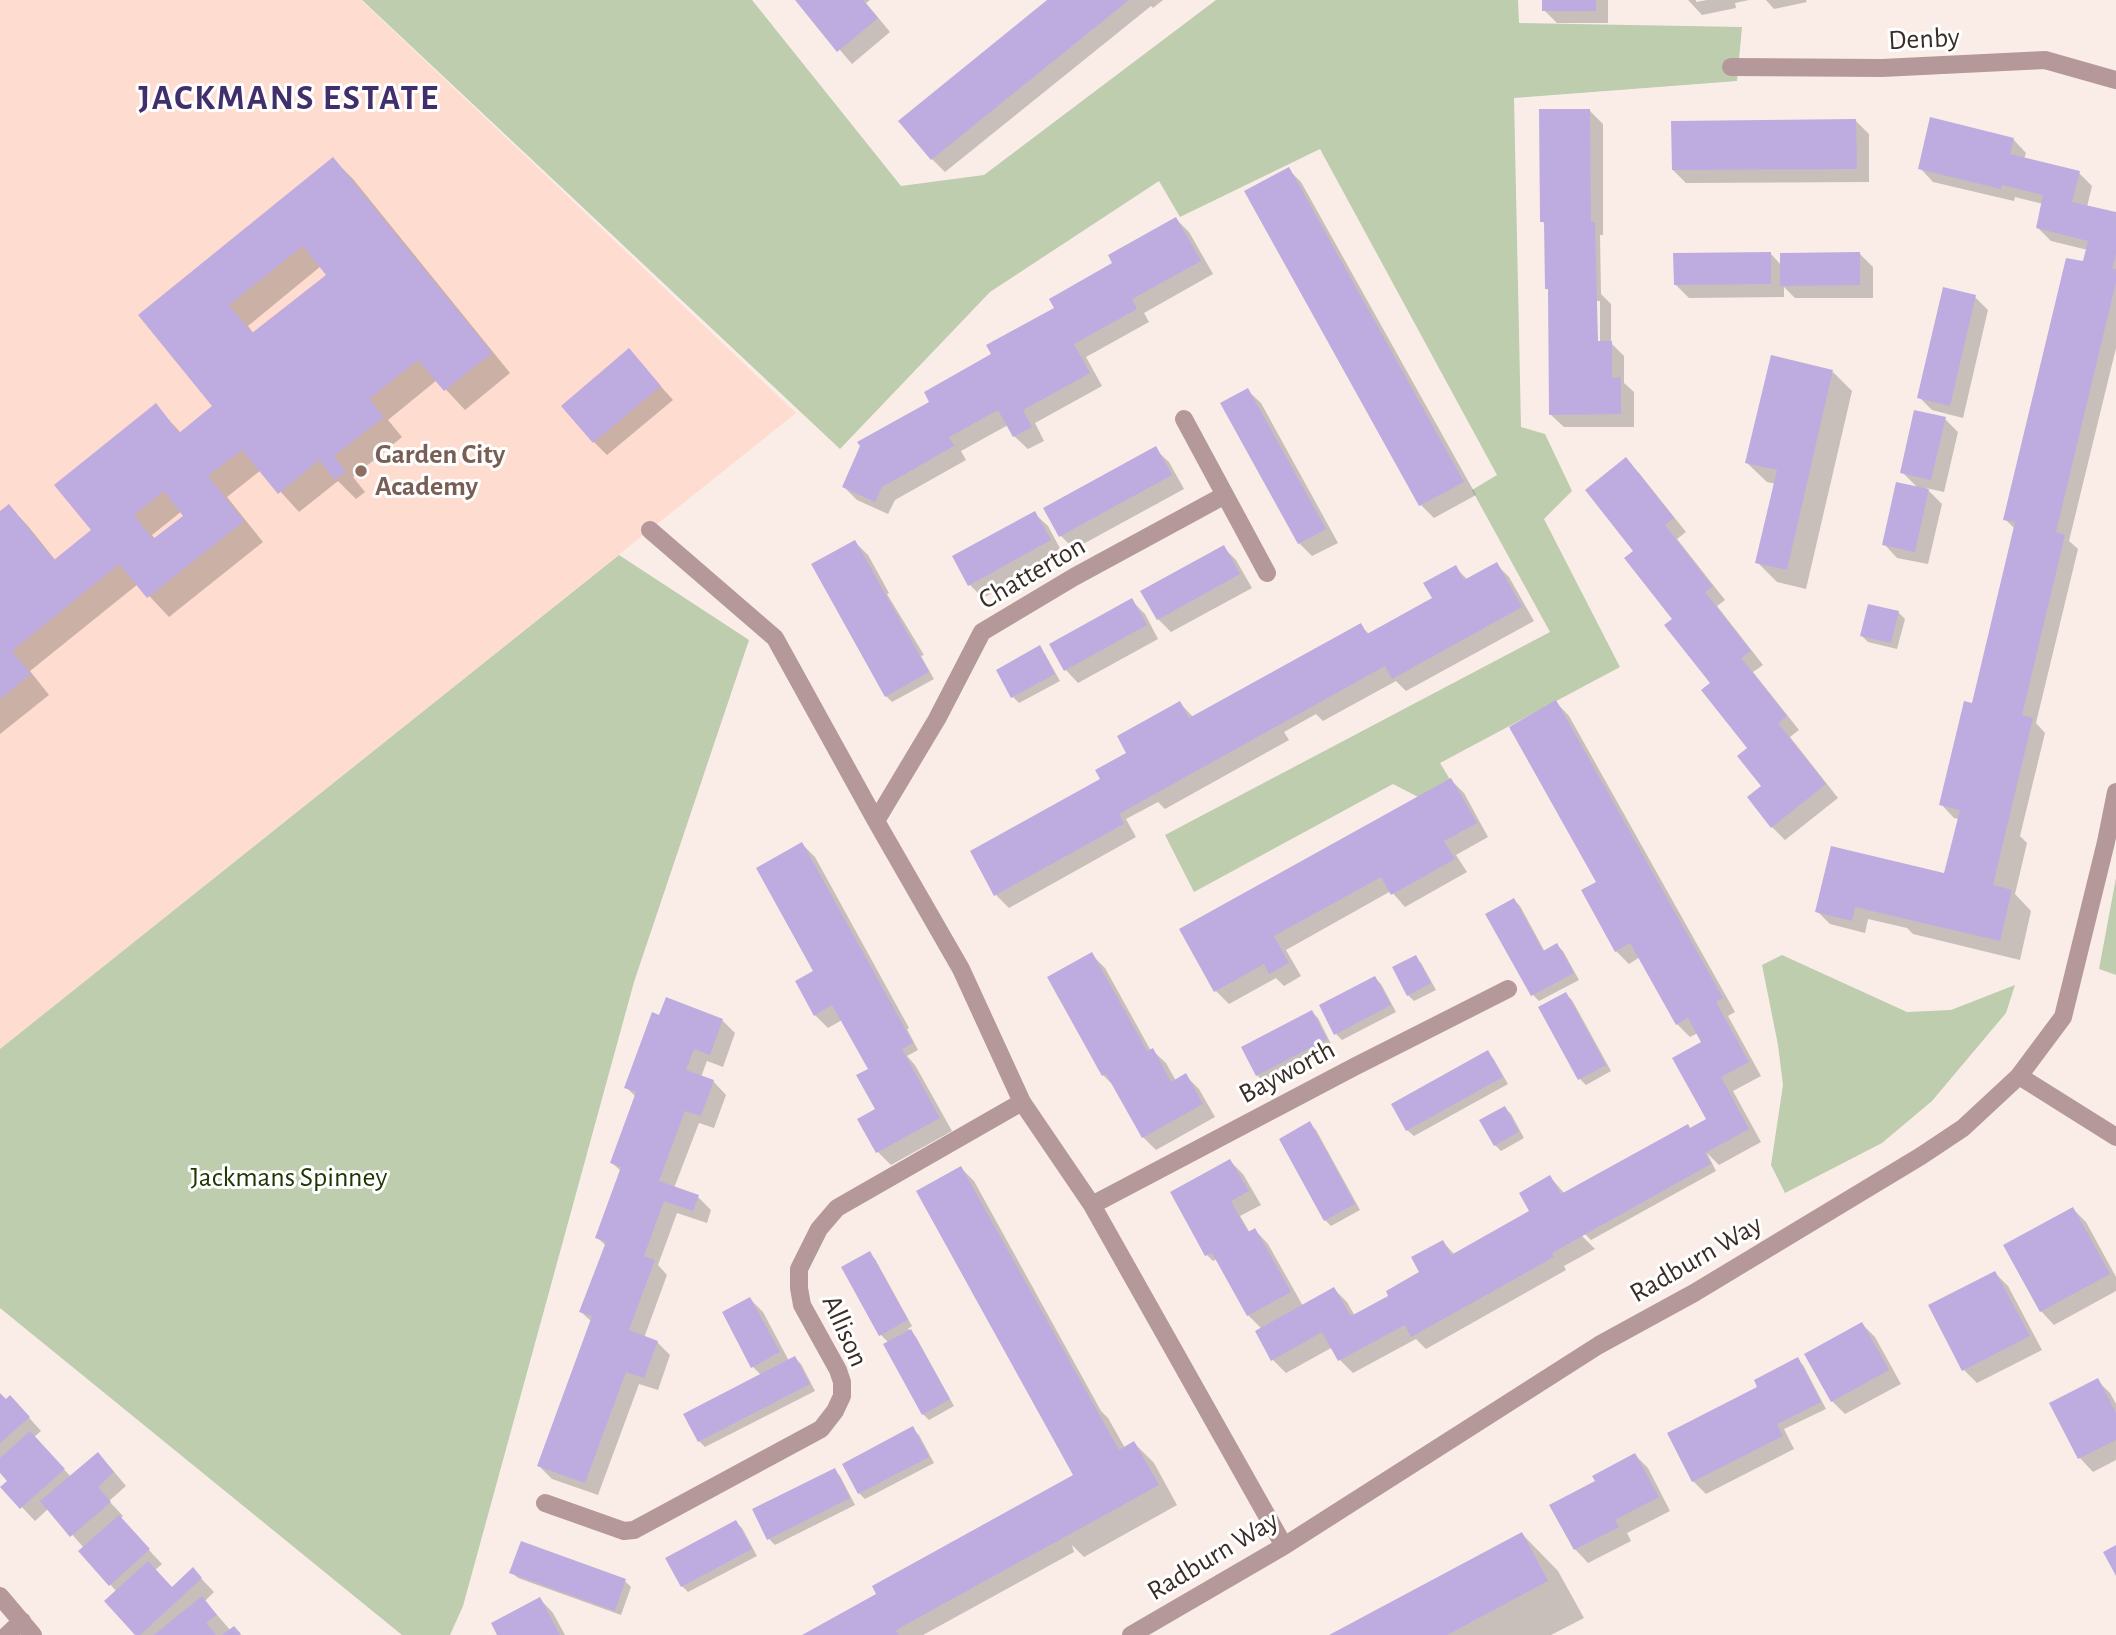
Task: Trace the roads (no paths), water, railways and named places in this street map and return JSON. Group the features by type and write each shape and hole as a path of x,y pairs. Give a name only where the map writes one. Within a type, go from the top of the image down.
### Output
{"street":[{"name":"Denby","path":"1731,67 1882,68 2045,60 2116,80"},
{"path":"1184,419 1267,573"},
{"name":"Chatterton","path":"876,821 937,719 982,632 1074,577 1225,495"},
{"path":"650,530 775,638 961,969 1022,1102 1092,1205 1284,1546"},
{"name":"Radburn Way","path":"1131,1635 1284,1546 1599,1345 1694,1293 1963,1128 2019,1076 2063,1017 2116,792"},
{"name":"Bayworth","path":"1092,1205 1354,1066 1508,989"},
{"path":"2019,1076 2116,1136"},
{"name":"Allison","path":"545,1503 624,1531 634,1530 821,1429 835,1412 842,1396 842,1382 802,1305 799,1288 799,1269 819,1229 837,1208 1022,1102"},
{"path":"0,1596 28,1628 6,1635"}],"place":[{"name":"Garden City Academy","path":"361,471"}],"district":[{"name":"JACKMANS ESTATE","path":"289,98"}],"park label":[{"name":"Jackmans Spinney","path":"289,1178"}]}
